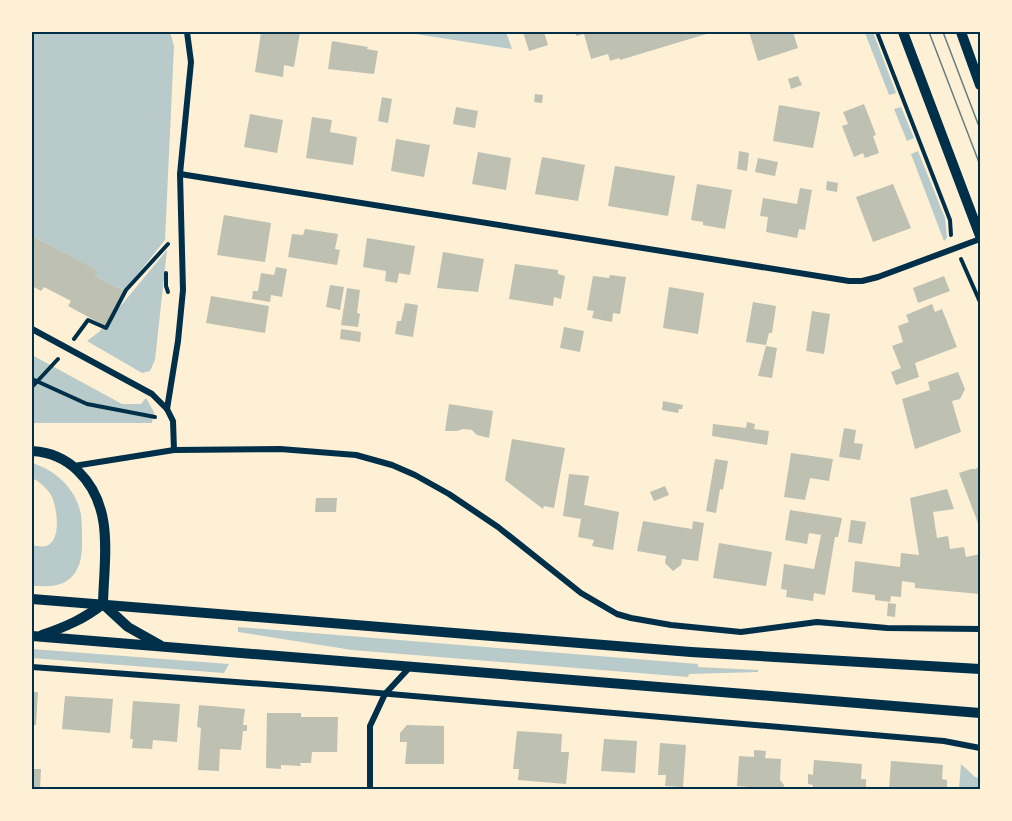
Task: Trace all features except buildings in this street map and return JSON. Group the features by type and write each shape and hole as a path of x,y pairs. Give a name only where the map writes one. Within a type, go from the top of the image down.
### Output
{"street":[{"path":"167,409 178,341 183,290 180,174 191,62 187,32"},
{"path":"180,174 849,281 878,278 981,238 903,32"},
{"path":"961,32 981,85"},
{"path":"32,329 152,394 167,409 173,421 174,450"},
{"path":"73,466 174,450 280,449 356,455 392,465 449,494 498,527 581,593 610,611 631,618 671,625 741,632 817,621 887,628 981,629"},
{"path":"32,451 48,453 73,466 92,487 102,511 105,536 103,604 128,627 165,648"},
{"path":"32,599 691,652 981,669"},
{"path":"34,637 71,625 88,616 103,604"},
{"path":"34,637 981,712"},
{"path":"32,667 331,689 944,741 981,748"},
{"path":"370,789 370,726 385,694 410,667"}],"path":[{"path":"877,32 950,220 951,234"},
{"path":"83,345 74,340 88,320 106,328 126,290 170,242 171,252"},
{"path":"962,262 981,302"},
{"path":"166,270 166,286 171,298"},
{"path":"32,387 68,348"},
{"path":"32,379 87,404 173,421"}],"shaded area":[{"path":"32,32 170,32 174,46 165,240 124,291 95,276 97,271 32,236"},
{"path":"403,32 506,32 512,49"},
{"path":"873,32 896,93 889,95 865,33"},
{"path":"901,107 914,138 907,141 894,109"},
{"path":"918,151 945,218 947,238 944,241 911,154"},
{"path":"167,250 155,360 150,371 142,373 87,341 99,332"},
{"path":"32,355 122,404 141,404 146,398 154,412 152,423 32,423"},
{"path":"32,463 41,466 64,482 79,506 82,529 81,558 75,572 64,583 32,586 32,545 46,546 51,543 57,524 51,494 32,478"},
{"path":"238,627 698,664 698,667 758,670 758,672 689,674 688,677 352,650 238,632"},
{"path":"32,649 229,664 224,673 32,658"},
{"path":"961,764 975,777 980,778 980,789 959,789"}],"tram line":[{"path":"929,32 980,165"},
{"path":"943,32 980,129"}]}
